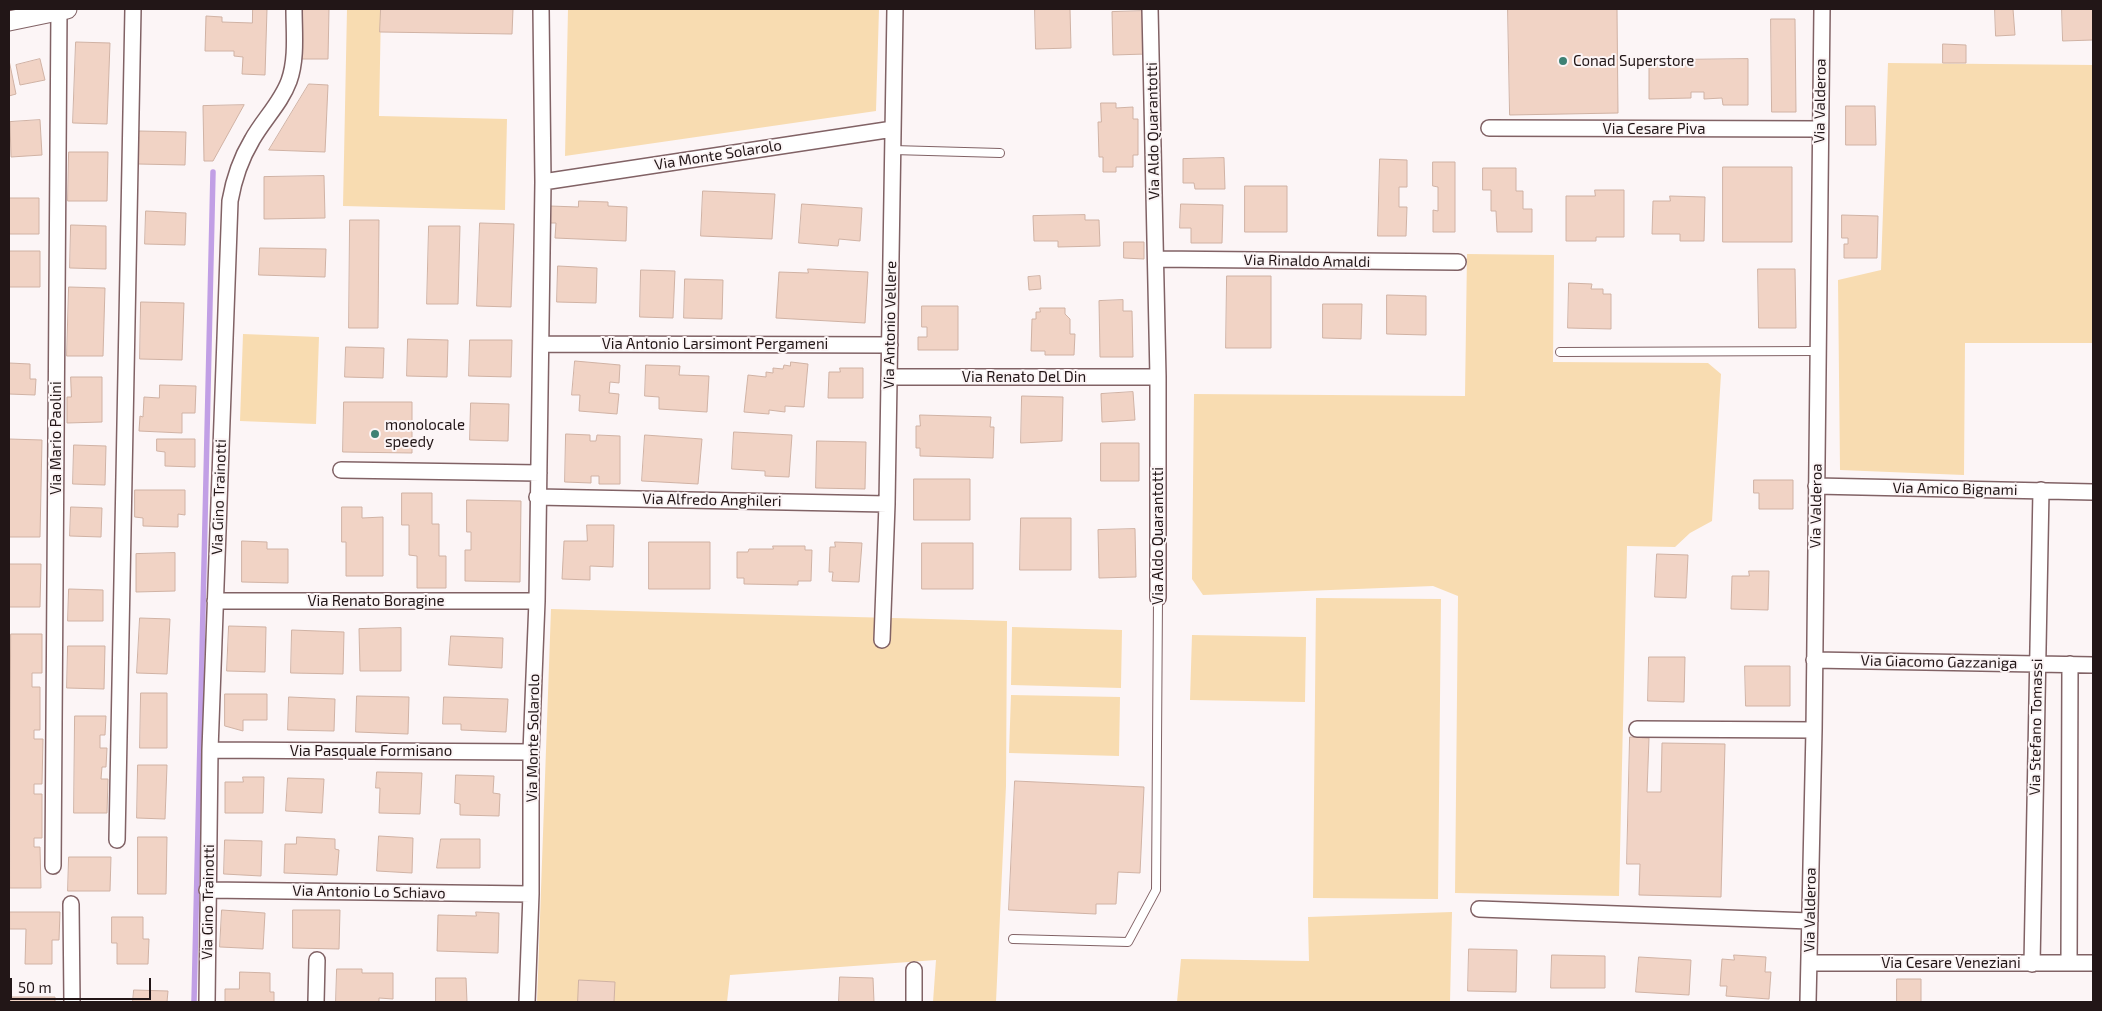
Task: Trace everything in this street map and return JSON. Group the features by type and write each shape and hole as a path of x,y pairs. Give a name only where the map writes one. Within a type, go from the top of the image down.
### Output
{"street":[{"path":"117,840 133,9"},
{"name":"Via Gino Trainotti","path":"207,1002 210,750 230,200 236,170 252,139 278,102 289,81 294,56 294,9"},
{"name":"Via Monte Solarolo","path":"526,1002 531,894 531,752 537,601 537,497 541,344 543,182 541,9"},
{"name":"Via Antonio Vellere","path":"882,640 887,504 895,9"},
{"name":"Via Aldo Quarantotti","path":"1150,9 1158,377 1158,598"},
{"name":"Via Valderoa","path":"1808,1002 1814,730 1816,351 1822,9"},
{"path":"9,21 63,10"},
{"name":"Via Mario Paolini","path":"54,866 63,10"},
{"name":"Via Cesare Piva","path":"1489,128 1820,129"},
{"name":"Via Monte Solarolo","path":"543,182 893,129"},
{"name":"Via Rinaldo Amaldi","path":"1156,259 1458,262"},
{"name":"Via Antonio Larsimont Pergameni","path":"541,344 890,345"},
{"name":"Via Renato Del Din","path":"889,377 1158,377"},
{"path":"341,470 539,473"},
{"name":"Via Amico Bignami","path":"1816,486 2093,492"},
{"name":"Via Stefano Tomassi","path":"2032,964 2040,490"},
{"name":"Via Alfredo Anghileri","path":"537,497 887,504"},
{"name":"Via Renato Boragine","path":"215,601 537,601"},
{"name":"Via Giacomo Gazzaniga","path":"1814,660 2093,665"},
{"path":"2069,963 2070,664"},
{"path":"1637,729 1814,730"},
{"name":"Via Pasquale Formisano","path":"210,750 531,752"},
{"name":"Via Antonio Lo Schiavo","path":"208,890 531,894"},
{"path":"71,904 72,1002"},
{"path":"1479,909 1810,921"},
{"path":"316,1002 317,960"},
{"name":"Via Cesare Veneziani","path":"1809,963 2093,963"},
{"path":"914,970 914,1002"}],"lane":[{"path":"893,150 1000,153"},
{"path":"1560,352 1816,351"},
{"name":"Via Aldo Quarantotti","path":"1013,939 1128,942 1156,890 1158,598"}],"shaded area":[{"path":"347,9 381,9 379,116 507,119 505,210 343,206"},
{"path":"568,9 879,9 876,111 565,156"},
{"path":"1888,63 2093,65 2093,343 1965,343 1964,475 1840,470 1838,280 1881,270"},
{"path":"1467,254 1554,255 1553,362 1708,363 1721,374 1712,521 1690,533 1675,547 1627,546 1619,896 1455,893 1458,596 1433,586 1203,595 1192,579 1194,394 1465,396"},
{"path":"243,334 319,337 316,424 240,421"},
{"path":"1316,598 1441,599 1438,899 1313,898"},
{"path":"551,609 1007,621 1006,786 996,1002 933,1002 936,960 730,975 727,1002 537,1002"},
{"path":"1012,627 1122,630 1121,688 1011,685"},
{"path":"1192,635 1306,637 1305,702 1190,700"},
{"path":"1011,695 1120,697 1119,756 1009,753"},
{"path":"1452,912 1450,1002 1177,1002 1181,959 1309,961 1308,917"}],"building":[{"path":"253,9 267,9 265,75 242,74 243,57 234,56 234,51 205,51 206,16 222,17 222,22 252,23"},
{"path":"303,9 329,9 328,59 302,59"},
{"path":"381,9 513,9 512,34 380,32"},
{"path":"1035,9 1070,9 1071,48 1036,49"},
{"name":"Conad Superstore","path":"1508,9 1617,9 1618,113 1510,115"},
{"path":"1995,9 2013,9 2015,35 1996,36"},
{"path":"2062,9 2093,9 2093,40 2063,41"},
{"path":"1145,11 1146,54 1113,55 1112,12"},
{"path":"1771,19 1795,19 1796,112 1772,112"},
{"path":"76,42 110,43 107,124 73,123"},
{"path":"1943,44 1966,45 1966,63 1943,63"},
{"path":"40,59 45,80 20,85 16,65"},
{"path":"1748,59 1748,105 1723,105 1722,98 1704,99 1704,92 1691,92 1691,98 1649,99 1649,65 1670,65 1670,60"},
{"path":"9,60 16,94 9,96"},
{"path":"309,84 328,85 325,152 269,150"},
{"path":"1101,103 1116,103 1116,108 1133,107 1133,119 1138,119 1138,155 1133,155 1133,167 1116,167 1116,172 1103,172 1103,157 1099,157 1098,122 1101,122"},
{"path":"244,105 213,161 204,161 203,106"},
{"path":"1846,106 1875,106 1876,145 1846,145"},
{"path":"40,120 42,155 11,157 10,122"},
{"path":"139,131 186,132 185,165 138,164"},
{"path":"69,152 108,152 107,201 68,201"},
{"path":"1224,158 1225,189 1195,189 1194,183 1183,183 1183,159"},
{"path":"1380,159 1407,160 1407,187 1399,187 1399,207 1407,207 1406,236 1378,236"},
{"path":"1433,162 1455,162 1455,232 1433,232 1433,210 1438,211 1438,187 1433,186"},
{"path":"1723,167 1792,167 1792,242 1723,242"},
{"path":"1483,168 1516,168 1516,191 1523,191 1523,209 1532,209 1532,232 1497,232 1496,211 1491,211 1491,190 1483,190"},
{"path":"324,176 325,218 264,219 264,177"},
{"path":"1245,186 1287,186 1287,232 1245,232"},
{"path":"1595,190 1624,190 1624,237 1596,237 1596,241 1566,241 1566,196 1595,196"},
{"path":"703,191 775,194 772,239 701,236"},
{"path":"1670,196 1705,197 1704,241 1680,241 1680,234 1652,234 1653,201 1670,201"},
{"path":"9,198 39,198 39,234 9,234"},
{"path":"579,201 608,202 608,206 627,207 626,241 555,238 556,223 550,223 550,206 578,207"},
{"path":"802,204 862,208 860,241 839,239 838,246 799,243"},
{"path":"1181,204 1223,205 1222,243 1191,243 1191,228 1180,228"},
{"path":"146,211 186,213 185,245 145,244"},
{"path":"1085,215 1085,220 1099,220 1100,246 1058,247 1058,241 1034,241 1033,216"},
{"path":"1842,215 1878,216 1877,258 1844,258 1844,244 1848,244 1848,238 1842,238"},
{"path":"350,220 379,220 378,328 349,328"},
{"path":"480,223 514,224 511,307 477,306"},
{"path":"71,225 106,226 106,269 70,268"},
{"path":"429,226 460,226 458,304 427,304"},
{"path":"1124,242 1144,242 1144,259 1124,258"},
{"path":"260,248 326,249 325,277 259,275"},
{"path":"9,251 40,251 40,287 9,287"},
{"path":"558,266 597,268 596,303 557,302"},
{"path":"808,269 868,272 865,323 776,318 779,272 808,273"},
{"path":"1758,269 1795,269 1796,328 1759,328"},
{"path":"641,270 675,271 673,318 640,317"},
{"path":"1040,276 1041,289 1029,290 1028,277"},
{"path":"1227,276 1271,276 1271,348 1226,348"},
{"path":"685,279 723,280 722,319 684,318"},
{"path":"1569,283 1592,284 1591,289 1603,289 1603,294 1611,294 1611,329 1568,328"},
{"path":"69,287 105,288 103,356 67,356"},
{"path":"1387,295 1426,296 1426,335 1387,334"},
{"path":"1123,300 1123,311 1132,311 1133,357 1100,357 1099,301"},
{"path":"141,302 184,303 182,360 140,359"},
{"path":"1323,304 1362,304 1361,339 1323,338"},
{"path":"922,306 958,306 958,350 918,350 918,337 927,337 927,327 922,327"},
{"path":"1040,308 1065,308 1065,314 1070,319 1070,334 1075,334 1074,355 1045,355 1045,351 1031,351 1032,319 1036,319 1036,312 1040,312"},
{"path":"408,339 448,340 447,377 407,376"},
{"path":"470,340 512,340 511,377 469,376"},
{"path":"346,347 384,348 383,378 345,377"},
{"path":"575,361 620,365 619,383 610,382 609,393 619,394 617,414 579,411 580,395 572,395"},
{"path":"791,362 808,364 804,407 785,406 785,412 769,410 769,414 744,412 748,375 766,377 766,372 773,373 773,368 783,369 784,365 790,366"},
{"path":"9,363 30,364 30,379 36,379 35,395 9,394"},
{"path":"646,365 680,366 679,375 709,376 707,412 659,409 659,397 645,396"},
{"path":"840,368 863,368 863,398 828,398 829,372 840,372"},
{"path":"71,377 102,377 102,422 67,423 67,397 71,397"},
{"path":"160,385 196,386 195,413 182,413 182,433 139,431 140,416 143,417 144,397 159,398"},
{"path":"1133,392 1135,420 1102,422 1101,394"},
{"path":"1022,396 1063,397 1062,441 1021,443"},
{"path":"344,402 412,402 412,453 343,452"},
{"path":"471,403 509,404 508,441 470,440"},
{"path":"920,415 991,417 990,427 994,427 993,458 920,456 920,448 916,448 916,426 920,426"},
{"path":"734,432 792,435 789,477 765,476 765,471 732,469"},
{"path":"566,434 590,435 590,441 596,441 597,435 620,436 620,484 599,484 599,476 591,476 591,483 565,482"},
{"path":"645,435 702,439 698,484 642,481"},
{"path":"9,439 42,440 40,537 9,537"},
{"path":"157,439 195,439 195,467 165,466 165,452 157,451"},
{"path":"817,441 866,442 865,489 816,488"},
{"path":"1101,443 1139,443 1139,481 1101,481"},
{"path":"74,445 106,446 105,485 73,484"},
{"path":"914,479 970,479 970,520 914,520"},
{"path":"1754,480 1793,480 1793,509 1759,509 1759,493 1754,493"},
{"path":"135,490 185,490 185,515 178,514 178,527 143,526 143,518 135,517"},
{"path":"402,493 432,493 432,524 439,524 439,556 446,556 446,588 417,588 417,556 409,555 409,525 402,525"},
{"path":"467,500 521,501 520,582 465,581 465,550 471,550 471,532 467,532"},
{"path":"71,507 102,508 101,537 70,536"},
{"path":"342,507 362,507 362,518 383,517 383,576 346,576 346,542 342,542"},
{"path":"1021,518 1071,518 1071,570 1020,570"},
{"path":"587,525 614,525 613,567 590,566 590,580 562,579 564,541 587,541"},
{"path":"1135,529 1136,577 1099,578 1098,530"},
{"path":"242,541 267,542 267,549 288,549 288,583 242,582"},
{"path":"649,542 710,542 710,589 649,589"},
{"path":"835,542 862,543 859,582 832,581 833,572 829,572 830,547 835,547"},
{"path":"922,543 973,543 973,589 922,589"},
{"path":"773,546 805,546 805,550 812,550 811,581 798,581 798,585 744,584 744,578 737,578 737,552 748,552 749,549 773,549"},
{"path":"175,553 175,591 136,592 136,554"},
{"path":"1657,554 1688,555 1686,598 1655,597"},
{"path":"9,564 41,564 40,607 9,607"},
{"path":"1749,571 1769,571 1768,610 1731,609 1732,576 1749,576"},
{"path":"69,589 103,590 103,621 68,621"},
{"path":"140,618 170,619 167,674 137,673"},
{"path":"229,626 266,627 265,672 227,671"},
{"path":"401,628 401,671 360,671 359,629"},
{"path":"292,630 344,632 343,674 291,673"},
{"path":"11,634 42,634 42,673 32,673 32,687 40,687 40,730 34,730 34,739 43,739 42,784 34,784 34,794 42,794 42,838 34,838 34,847 40,847 41,888 10,888"},
{"path":"451,636 503,638 502,668 449,665"},
{"path":"68,646 105,646 104,689 67,688"},
{"path":"1649,657 1685,657 1684,702 1648,701"},
{"path":"1745,666 1790,666 1790,706 1746,706"},
{"path":"141,693 167,693 167,748 140,748"},
{"path":"225,694 267,694 267,720 243,720 243,731 225,726"},
{"path":"357,696 409,697 408,734 356,732"},
{"path":"289,697 335,699 334,731 288,730"},
{"path":"444,697 508,699 506,732 461,730 461,724 443,724"},
{"path":"75,716 106,716 105,735 100,735 100,748 107,748 106,767 102,767 101,779 108,779 107,813 74,813"},
{"path":"1630,737 1649,738 1647,792 1661,792 1662,743 1725,744 1721,897 1639,895 1640,864 1627,864"},
{"path":"138,765 167,765 165,819 137,818"},
{"path":"377,772 422,773 420,814 379,813 380,788 376,788"},
{"path":"456,775 494,776 493,793 500,794 499,816 460,815 460,804 455,803"},
{"path":"243,777 264,777 263,813 225,813 225,782 243,782"},
{"path":"288,778 324,779 322,813 286,811"},
{"path":"1015,781 1144,787 1140,873 1118,872 1116,904 1096,904 1096,914 1009,910"},
{"path":"379,836 413,838 412,873 377,871"},
{"path":"138,837 167,837 166,894 138,894"},
{"path":"297,837 335,839 335,849 339,850 337,875 284,873 285,844 296,844"},
{"path":"441,839 480,839 480,868 437,868"},
{"path":"225,840 262,841 261,876 224,874"},
{"path":"69,857 111,857 110,891 68,891"},
{"path":"222,910 265,913 263,949 220,947"},
{"path":"293,910 340,910 339,949 293,948"},
{"path":"10,912 60,912 59,940 52,940 52,964 25,964 26,929 10,929"},
{"path":"476,912 499,913 498,953 437,951 438,915 476,916"},
{"path":"112,917 143,917 143,939 149,939 148,964 117,964 117,943 112,943"},
{"path":"1469,949 1517,950 1516,992 1468,991"},
{"path":"1552,955 1605,956 1605,988 1551,988"},
{"path":"1734,955 1766,957 1765,972 1771,972 1769,999 1726,996 1727,986 1720,986 1722,959 1734,960"},
{"path":"1639,957 1691,960 1689,995 1636,992"},
{"path":"337,969 362,969 362,973 393,973 393,999 379,998 379,1002 336,1002"},
{"path":"240,972 270,973 270,992 274,992 274,1002 225,1002 225,989 239,989"},
{"path":"840,977 873,978 874,1002 839,1002"},
{"path":"436,978 466,978 467,1002 436,1002"},
{"path":"1897,979 1921,979 1921,1002 1897,1002"},
{"path":"579,980 615,982 614,1002 578,1002"},
{"path":"134,990 168,991 167,1002 133,1002"},
{"path":"11,997 55,997 55,1002 11,1002"}],"waterway":[{"path":"194,1002 213,172"}],"place":[{"name":"Conad Superstore","path":"1563,61"},
{"name":"monolocale speedy","path":"375,434"}]}
